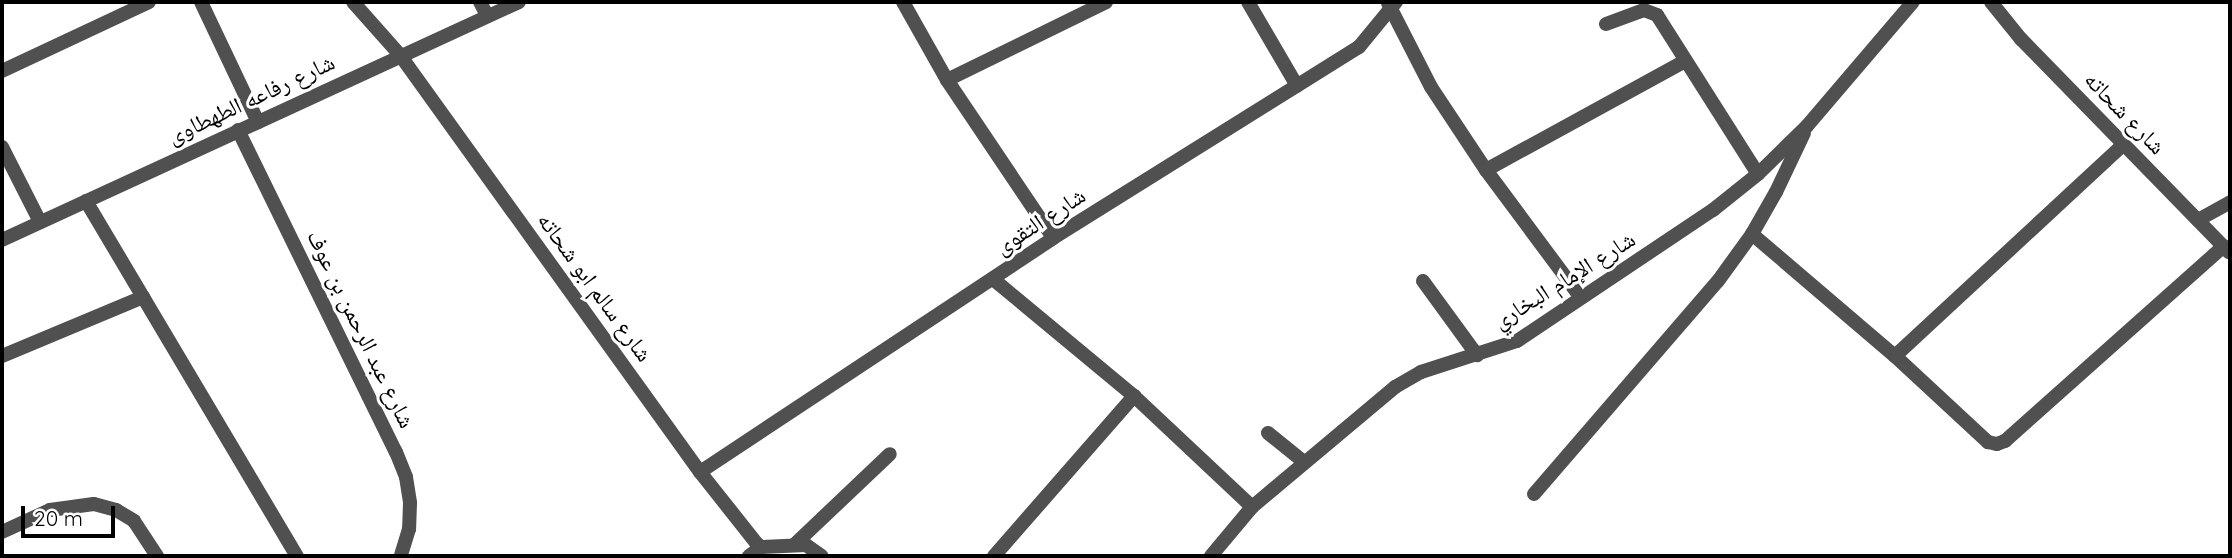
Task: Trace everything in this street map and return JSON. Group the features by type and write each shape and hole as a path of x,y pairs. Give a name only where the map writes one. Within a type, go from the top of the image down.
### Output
{"street":[{"path":"2,71 149,2"},
{"path":"201,2 258,122"},
{"name":"شارع سالم ابو شحاته","path":"353,2 400,55 700,472 761,547"},
{"name":"شارع رفاعه الطهطاوى","path":"2,240 400,55 483,8 519,2"},
{"path":"903,2 947,80 1053,238"},
{"path":"947,80 1106,2"},
{"path":"1248,2 1297,86"},
{"name":"شارع الإمام البخاري","path":"1211,556 1252,507 1408,378 1517,341 1672,239 1758,174 1807,126 1913,2"},
{"name":"شارع شحاته","path":"1991,2 2021,39 2227,249"},
{"path":"1391,4 1431,87 1486,170 1581,298"},
{"name":"شارع التقوى","path":"700,472 1053,238 1359,47 1391,4"},
{"path":"1606,24 1637,12 1652,12 1758,174"},
{"path":"1486,170 1685,61"},
{"path":"1534,494 1718,281 1752,234 1776,192 1807,126"},
{"name":"شارع عبد الرحمن بن عوف","path":"238,130 406,477 410,503 409,529 401,556"},
{"path":"1895,356 2123,145"},
{"path":"2,147 40,222"},
{"path":"86,201 296,556"},
{"path":"2198,220 2230,202"},
{"path":"1752,234 1895,356 1988,442 1997,444 2005,441 2227,249"},
{"path":"993,279 1134,396 1252,507"},
{"path":"1423,281 1477,355"},
{"path":"2,356 143,297"},
{"path":"994,556 1134,396"},
{"path":"1268,433 1304,462"},
{"path":"794,545 890,454"},
{"path":"2,532 50,510 94,504 116,510 134,521 157,556"},
{"path":"749,556 761,547 806,545 822,556"}]}
